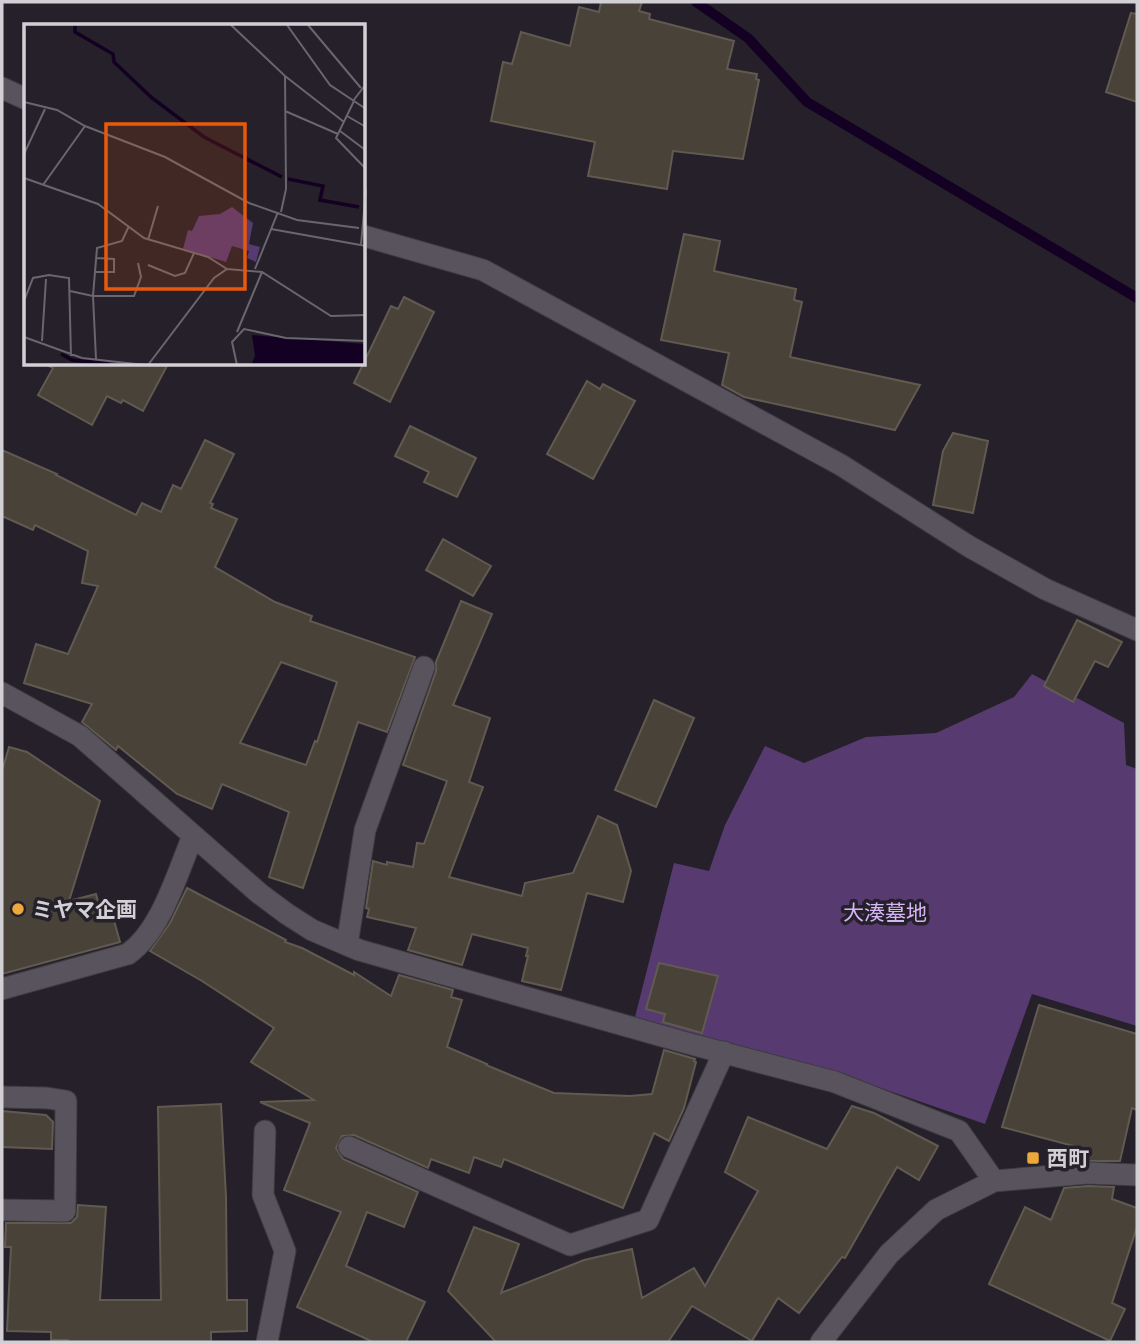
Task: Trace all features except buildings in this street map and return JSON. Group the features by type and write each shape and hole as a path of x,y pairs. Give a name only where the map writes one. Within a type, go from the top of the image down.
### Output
{"street":[{"path":"2,88 24,98"},
{"path":"366,237 483,270 841,466 970,547 1034,583 1137,630"},
{"path":"347,945 365,830 424,667"},
{"path":"2,692 80,736 260,894 312,930 347,945 835,1082 959,1130 994,1181"},
{"path":"2,989 128,954 139,946 158,917 193,835"},
{"path":"349,1147 569,1245 648,1220 724,1052"},
{"path":"2,1097 66,1101 65,1210 2,1210"},
{"path":"265,1130 263,1195 285,1251 267,1342"},
{"path":"821,1342 889,1254 936,1210 994,1181 1088,1173 1137,1175"}],"green space":[{"name":"大湊墓地","path":"1032,674 1124,723 1126,765 1137,769 1137,1026 1032,994 985,1124 849,1077 664,1028 635,1017 674,863 709,871 725,825 765,746 804,763 866,737 936,733 1014,697"}],"waterway":[{"path":"696,2 748,38 807,102 1137,298"}],"place":[{"name":"ミヤマ企画","path":"18,909"},
{"name":"西町","path":"1033,1158"}]}
